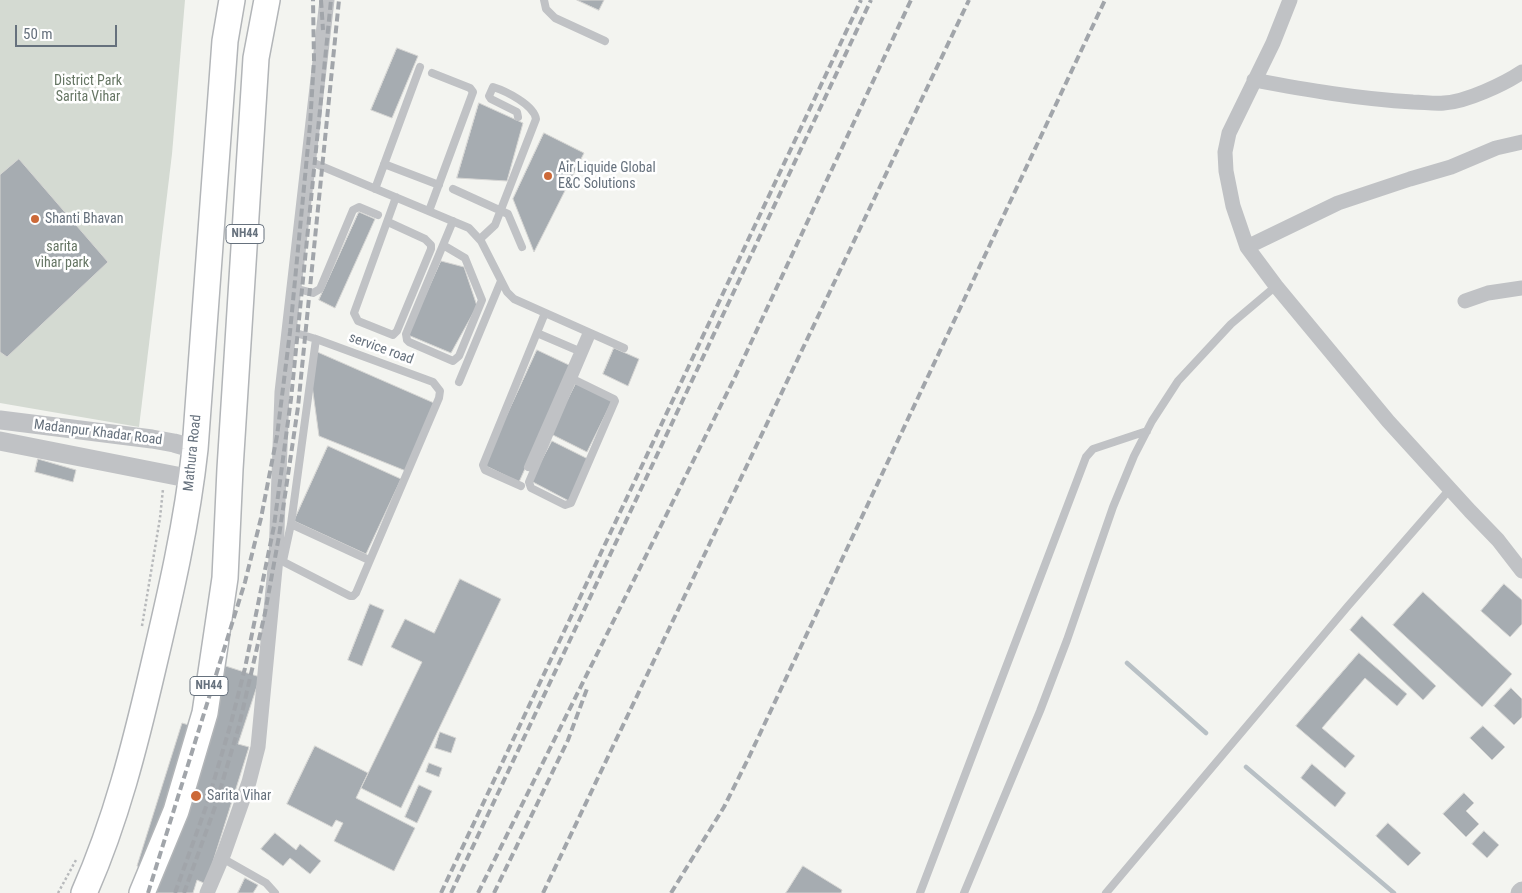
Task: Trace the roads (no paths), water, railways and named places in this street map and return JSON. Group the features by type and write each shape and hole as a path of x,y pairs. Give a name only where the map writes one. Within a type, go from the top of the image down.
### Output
{"highway":[{"name":"Mathura Road","path":"84,893 121,796 166,612 192,479 225,41 232,0"},
{"name":"NH44","path":"142,893 176,811 205,713 225,578 256,58 267,0"}],"street":[{"path":"207,893 222,858 249,782 258,747 280,560 282,392 327,0"},
{"path":"1290,0 1273,43 1229,133 1225,152 1226,171 1233,206 1247,247 1276,286 1388,421 1498,540 1522,572"},
{"path":"1254,80 1327,94 1444,103 1456,101 1497,86 1522,72"},
{"path":"1247,247 1338,203 1410,178 1451,167 1496,148 1522,142"},
{"path":"1465,301 1488,293 1522,288"},
{"name":"Madanpur Khadar Road","path":"0,420 152,439 195,449"},
{"name":"Madanpur Khadar Road","path":"0,441 192,479"}],"lane":[{"path":"544,0 546,9 555,18 605,41"},
{"path":"375,188 420,67"},
{"path":"429,211 473,92 470,88 432,74"},
{"path":"480,240 494,228 536,119 536,115 529,106 493,87 489,96 491,99 517,112 518,117"},
{"path":"309,161 469,228 480,240 507,292 514,299 624,348"},
{"path":"384,164 439,185"},
{"path":"453,189 508,214 522,247"},
{"path":"388,222 425,239 431,245 431,249 393,335 358,321 354,312 396,197"},
{"path":"294,288 314,293 320,289 353,210 359,208 378,215"},
{"path":"443,245 465,258 482,300 459,356 453,361 409,342 406,337 443,245 453,222"},
{"path":"459,382 501,281"},
{"path":"964,893 1040,711 1113,507 1147,431 1178,381 1231,324 1276,286"},
{"path":"521,486 485,470 483,465 545,313"},
{"path":"280,560 289,537 316,339 289,331"},
{"path":"537,333 579,351"},
{"path":"528,467 579,351 590,333"},
{"path":"573,379 615,401 570,503 565,505 531,488 529,482 573,379 590,333"},
{"name":"service road","path":"280,560 350,596 356,593 439,398 440,391 433,382 316,339"},
{"path":"920,893 1086,457 1093,449 1147,431"},
{"path":"1106,893 1348,606 1450,489"},
{"path":"291,524 369,560"},
{"path":"222,858 266,883 275,893"}],"waterway":[{"path":"1127,663 1206,733"},
{"path":"1246,767 1394,893"}],"railway":[{"path":"148,893 245,582 261,518 277,436 290,332 310,125 314,60 313,0"},
{"path":"321,0 323,30"},
{"path":"175,893 207,804 231,723 245,668 274,526 291,399 331,0"},
{"path":"184,893 215,807 239,726 265,613 279,536 298,407 339,0"},
{"path":"441,893 861,0"},
{"path":"451,893 871,0"},
{"path":"478,893 734,379 911,0"},
{"path":"543,893 969,0"},
{"path":"671,893 724,807 749,757 1105,0"},
{"path":"494,893 568,740 588,686"}],"place":[{"name":"Air Liquide Global E&C Solutions","path":"548,176"},
{"name":"Shanti Bhavan","path":"35,219"},
{"name":"Sarita Vihar","path":"196,796"}],"park label":[{"name":"District Park Sarita Vihar","path":"88,89"},
{"name":"sarita vihar park","path":"62,256"}]}
